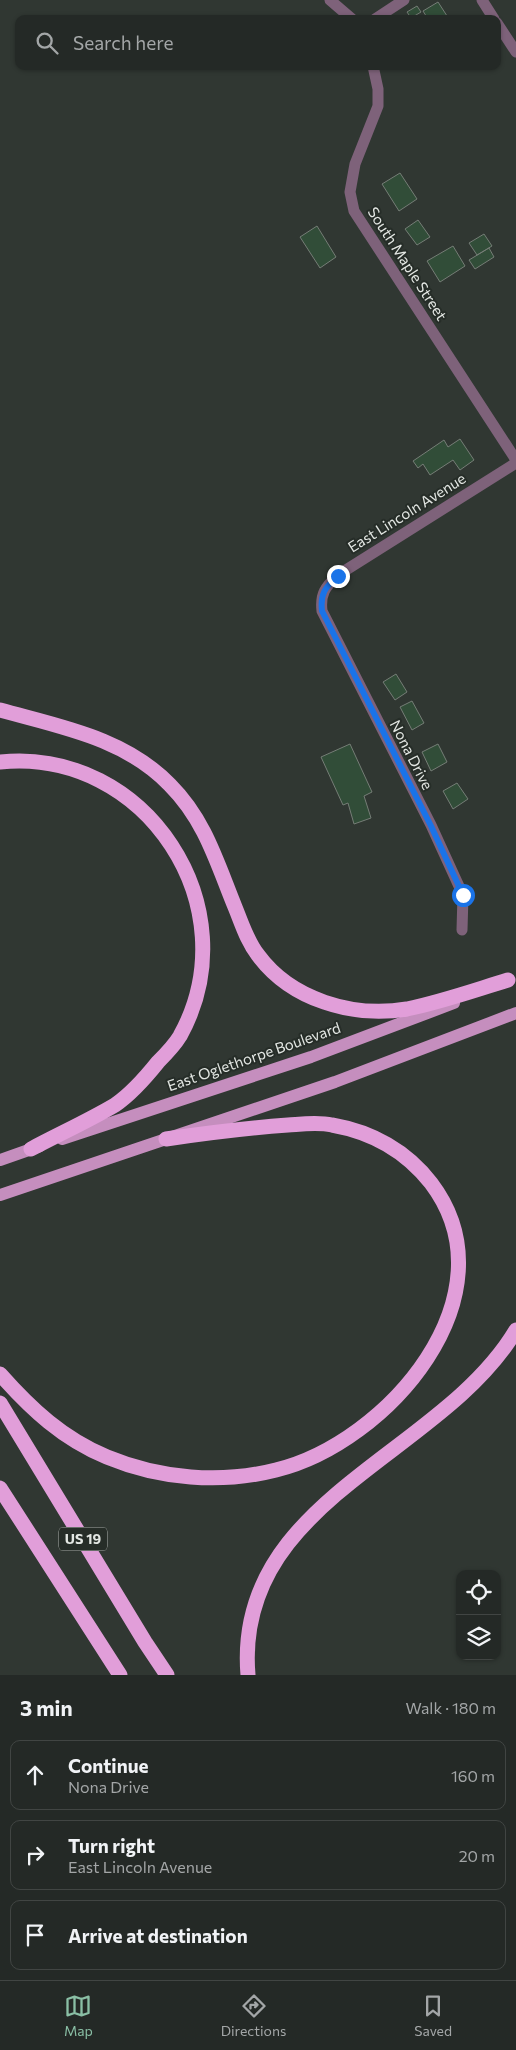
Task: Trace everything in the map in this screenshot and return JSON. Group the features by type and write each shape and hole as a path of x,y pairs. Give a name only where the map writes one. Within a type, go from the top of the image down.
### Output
{"highway":[{"path":"0,710 106,741 140,760 170,784 195,814 209,839 249,942 272,972 300,992 332,1005 379,1011 421,1005 512,978"},
{"path":"0,762 34,762 61,767 88,776 129,800 163,832 178,854 196,896 202,923 204,948 198,992 190,1016 176,1042 153,1069 116,1104 31,1149"},
{"path":"0,1374 29,1406 53,1426 100,1454 161,1473 217,1478 246,1476 276,1470 322,1453 369,1422 401,1392 418,1372 447,1326 460,1282 461,1260 454,1224 447,1206 437,1189 413,1163 391,1146 372,1137 329,1124 251,1127 166,1139"},
{"path":"248,1675 246,1645 250,1616 265,1577 281,1552 322,1507 480,1377 507,1345 516,1330"},
{"name":"US 19","path":"0,1403 140,1634 167,1675"},
{"name":"US 19","path":"0,1488 23,1528 120,1675"}],"main road":[{"name":"East Oglethorpe Boulevard","path":"0,1160 311,1057 445,1006 512,978"},
{"path":"0,1195 335,1082 516,1013"}],"street":[{"path":"330,0 347,15"},
{"path":"381,15 404,0"},
{"path":"482,0 491,15"},
{"path":"501,29 516,52"},
{"name":"South Maple Street","path":"374,70 378,89 378,106 368,137 354,164 350,192 354,211 516,462"},
{"name":"East Lincoln Avenue","path":"322,596 325,587 338,576 516,462"},
{"name":"Nona Drive","path":"322,596 322,611 431,826 463,895 462,930"}],"building":[{"path":"438,2 446,15 426,15 423,11"},
{"path":"417,6 421,12 416,15 409,15 407,12"},
{"path":"400,173 417,199 399,211 382,184"},
{"path":"418,220 430,237 417,245 405,229"},
{"path":"317,226 336,257 320,268 300,237"},
{"path":"484,234 492,246 477,255 469,243"},
{"path":"453,246 465,266 440,282 427,261"},
{"path":"489,248 494,257 475,269 469,260"},
{"path":"460,439 474,460 460,470 453,460 430,475 423,464 418,468 413,461 444,440 448,447"},
{"path":"396,674 407,692 395,700 383,682"},
{"path":"412,701 424,723 412,730 400,707"},
{"path":"350,744 372,792 364,796 371,818 354,824 348,803 343,805 321,757"},
{"path":"438,744 447,762 431,771 422,752"},
{"path":"457,783 468,799 453,809 443,791"}],"route":[{"path":"338,576 325,587 321,600 322,611 431,826 463,895"}]}
